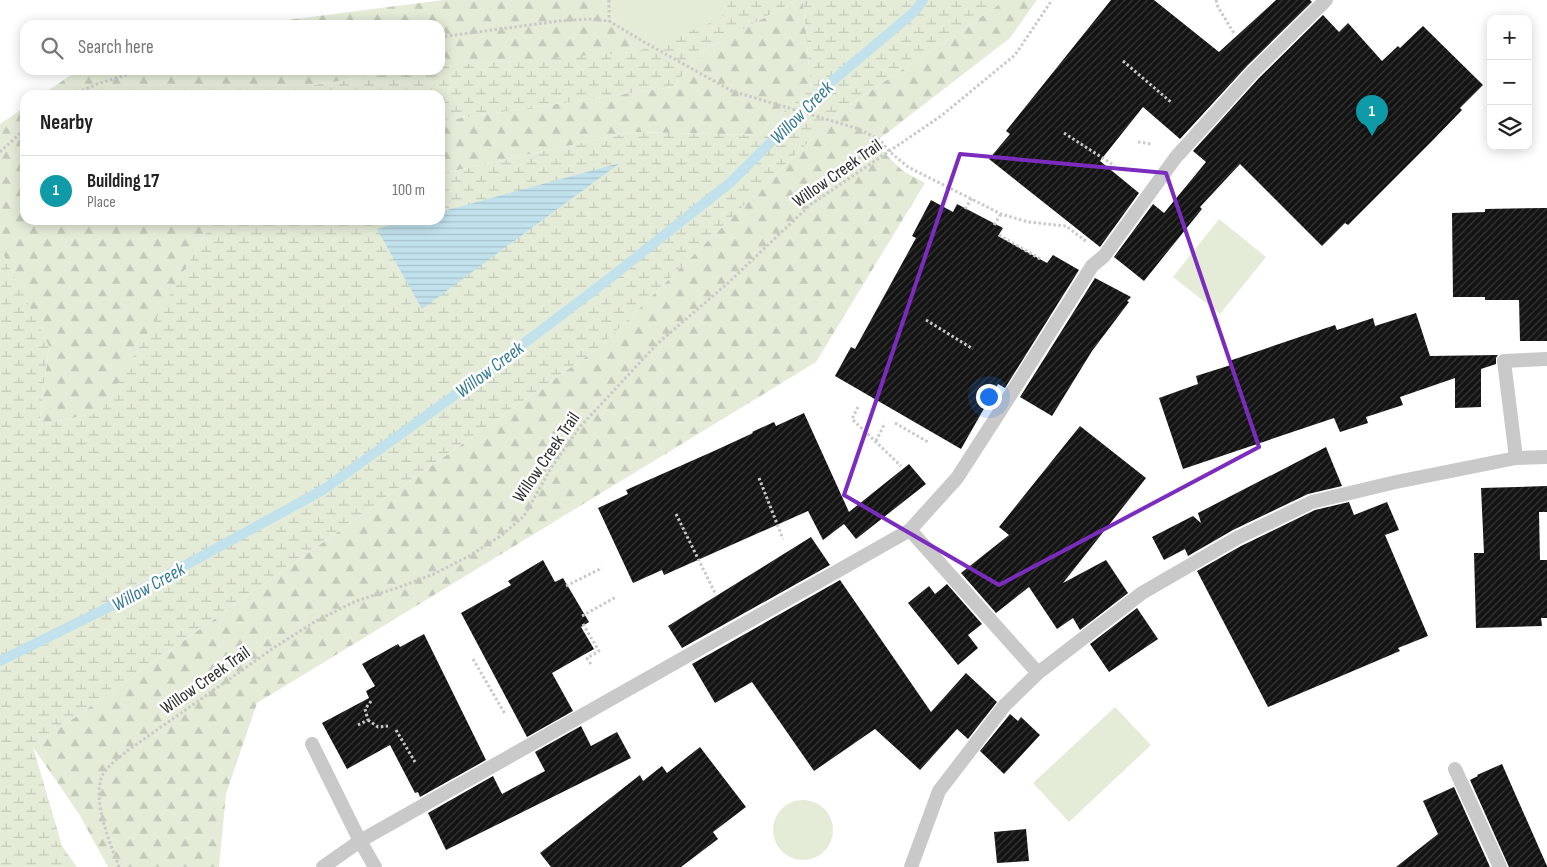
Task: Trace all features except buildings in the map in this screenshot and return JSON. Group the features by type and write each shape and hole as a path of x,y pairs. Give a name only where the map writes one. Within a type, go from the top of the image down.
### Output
{"lane":[{"path":"323,867 360,841 910,530 957,478 1092,266 1104,256 1176,157 1253,72 1326,0"},
{"path":"1516,458 1504,361 1547,359"},
{"path":"911,867 939,791 1005,705 1038,673 1142,593 1237,538 1312,502 1396,482 1516,458 1547,457"},
{"path":"910,530 1038,673"},
{"path":"312,744 375,867"},
{"path":"1455,769 1500,867"}],"path":[{"path":"609,0 609,21"},
{"name":"Willow Creek Trail","path":"119,867 104,826 99,797 102,776 111,765 275,647 316,621 356,601 434,574 469,556 502,535 524,516 551,468 579,428 657,344 728,283 810,205 941,116 1014,55 1052,0"},
{"path":"1216,0 1218,7 1235,35"},
{"path":"445,36 559,21 589,19 609,21 732,91 858,129 880,140 890,152 908,166 1001,214 1028,222 1066,226 1091,246"},
{"path":"1122,61 1172,103"},
{"path":"83,90 126,75"},
{"path":"1064,133 1115,166"},
{"path":"0,152 20,134"},
{"path":"1138,142 1152,144"},
{"path":"966,209 972,198"},
{"path":"994,225 1001,214"},
{"path":"999,235 1042,260"},
{"path":"926,320 973,349"},
{"path":"858,406 852,419 901,466"},
{"path":"876,441 886,422"},
{"path":"895,423 928,442"},
{"path":"759,478 783,539"},
{"path":"676,514 715,593"},
{"path":"566,586 602,568"},
{"path":"582,616 616,596"},
{"path":"583,624 599,651 587,658 592,666"},
{"path":"473,660 505,714"},
{"path":"372,700 365,710 368,720 378,727 388,726"},
{"path":"358,724 368,720"},
{"path":"396,730 415,762"}],"highlighted area":[{"path":"960,154 1166,173 1259,447 999,585 844,495"}],"green space":[{"path":"443,0 602,0 636,52 445,66 445,20 287,20"},
{"path":"602,0 797,0 445,119 445,90 328,90 391,75 445,75 445,66 636,52"},
{"path":"731,0 797,0 704,50 673,87 445,120 445,90 310,90 314,85 379,75 445,75 445,66 636,52 720,19"},
{"path":"797,0 803,0 811,89 756,135 631,132 445,173 445,120 673,87 704,50"},
{"path":"803,0 1000,0 997,6 839,112 601,346 33,747 62,846 77,867 0,867 0,248 49,346 39,425 101,412 211,225 445,225 445,173 631,132 756,135 811,89"},
{"path":"1000,0 1037,0 1010,38 874,143 903,171 925,183 816,362 257,703 226,794 219,867 108,867 79,814 33,747 601,346 839,112 997,6"},
{"path":"71,75 379,75 314,85 310,90 49,90"},
{"path":"20,110 20,225 211,225 102,412 39,425 49,347 0,248 0,124"},
{"path":"1219,219 1266,257 1220,314 1173,277"},
{"path":"1115,707 1151,745 1069,822 1033,783"},
{"path":"797,800 809,800 820,805 828,813 833,824 831,842 820,855 809,860 797,860 786,855 778,847 773,836 773,824 778,813 786,805"}],"water":[{"path":"620,163 422,309 377,229 391,225 445,225 445,211"}],"waterway":[{"name":"Willow Creek","path":"0,661 111,606 323,490 469,385 610,278 731,182 830,83 914,12 923,0"}],"place":[{"name":"Building 17","path":"1372,136"}]}
